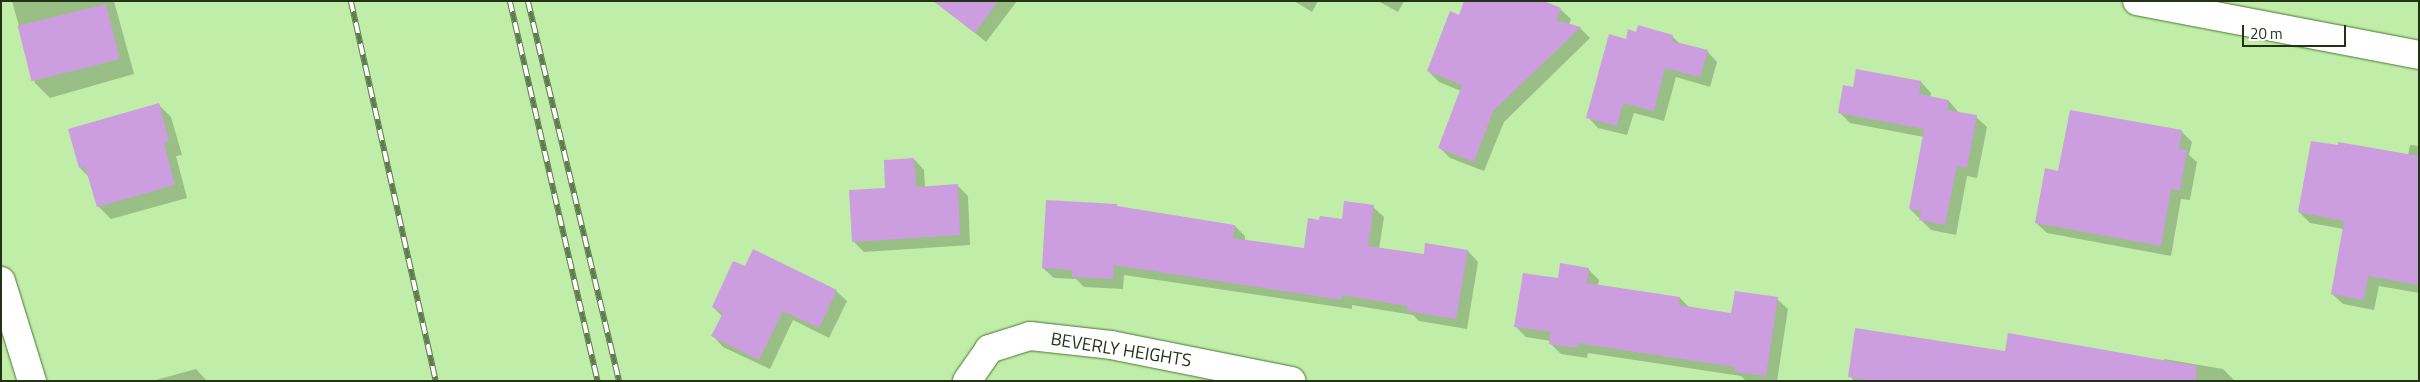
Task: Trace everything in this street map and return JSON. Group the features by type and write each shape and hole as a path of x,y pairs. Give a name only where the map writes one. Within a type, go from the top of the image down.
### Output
{"street":[{"path":"2137,1 2419,55"},
{"path":"1,281 32,381"},
{"name":"BEVERLY HEIGHTS","path":"967,381 989,349 1030,336 1111,345 1291,381"}],"building":[{"path":"933,1 998,1 975,33"},
{"path":"1464,1 1544,1 1561,8 1556,20 1581,27 1493,111 1474,162 1438,148 1462,85 1427,71 1450,11 1459,15"},
{"path":"106,4 120,59 31,81 18,26"},
{"path":"1638,25 1673,35 1672,41 1708,50 1700,77 1665,68 1654,111 1623,103 1617,126 1586,118 1609,34 1626,39 1628,29 1636,32"},
{"path":"1856,69 1921,81 1919,94 1949,100 1947,110 1977,115 1967,168 1957,166 1945,225 1919,220 1921,211 1909,209 1924,129 1838,113 1843,85 1853,87"},
{"path":"159,103 169,142 164,143 175,185 97,207 85,167 79,168 68,129"},
{"path":"2070,110 2182,130 2179,149 2187,150 2180,191 2171,189 2161,246 2035,223 2045,168 2058,171"},
{"path":"2311,141 2338,145 2338,142 2419,156 2419,285 2368,276 2364,300 2331,294 2344,221 2298,212"},
{"path":"914,158 916,187 958,184 960,235 852,242 849,190 885,188 884,160"},
{"path":"1046,200 1117,204 1117,206 1235,225 1233,238 1304,248 1308,218 1319,220 1320,216 1342,219 1344,201 1374,205 1368,246 1424,254 1425,243 1468,250 1456,319 1407,311 1407,306 1342,295 1341,300 1114,265 1113,279 1072,277 1072,270 1042,268"},
{"path":"753,249 837,290 819,328 783,311 759,360 711,336 723,313 712,307 733,261 745,266"},
{"path":"1560,263 1589,268 1587,283 1680,297 1679,305 1731,313 1735,291 1778,297 1766,376 1735,372 1735,367 1577,343 1577,348 1549,344 1551,332 1514,327 1523,273 1558,278"},
{"path":"1855,328 2005,351 2008,333 2197,366 2196,381 1874,381 1848,377"}],"railway":[{"path":"351,1 436,381"},
{"path":"510,1 598,381"},
{"path":"528,1 619,381"}]}
